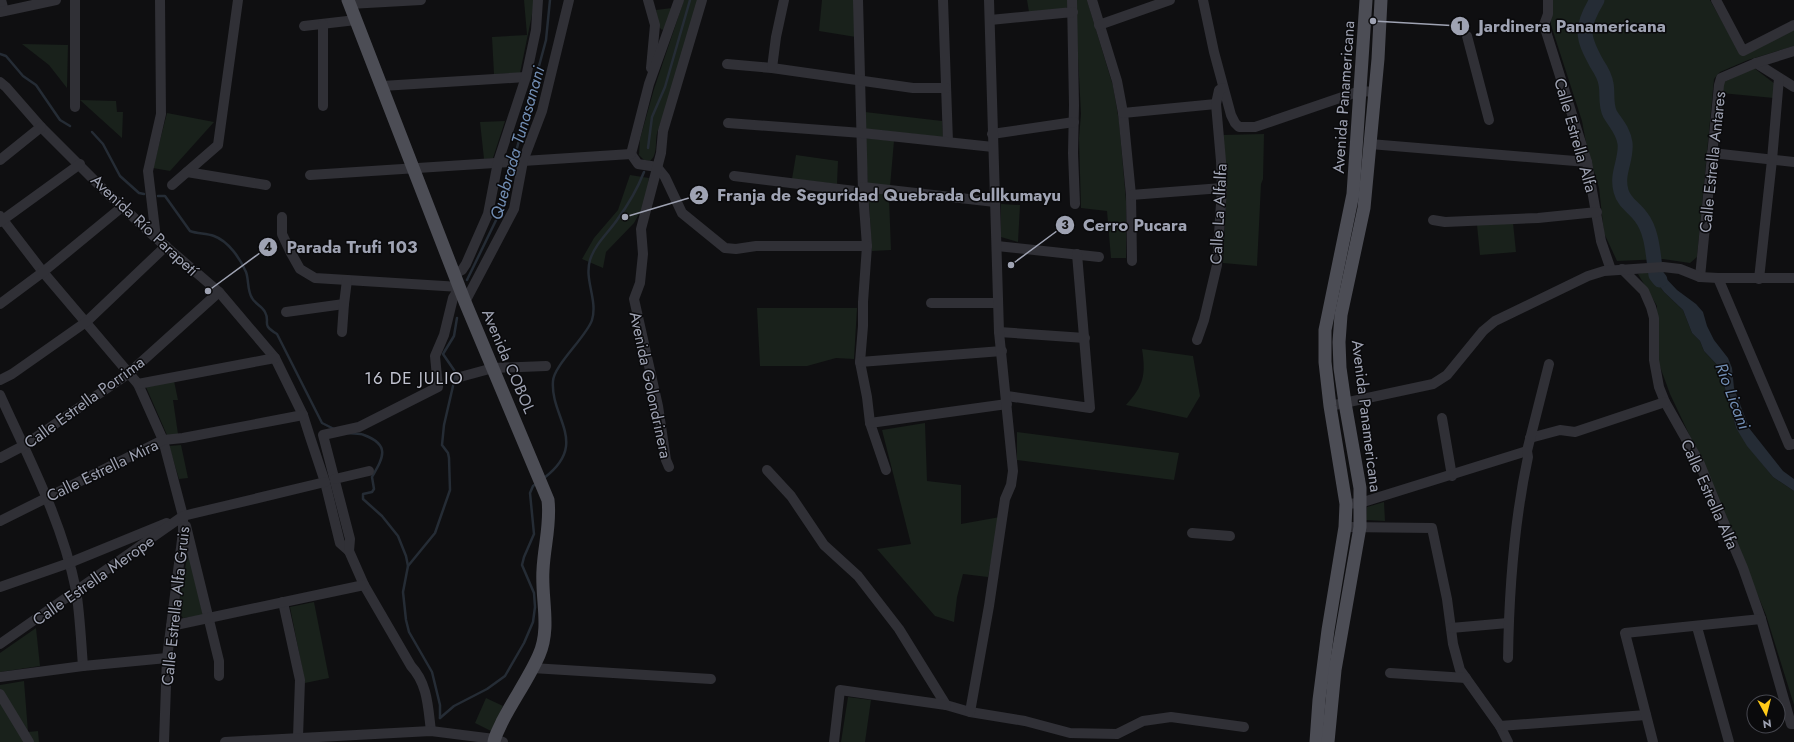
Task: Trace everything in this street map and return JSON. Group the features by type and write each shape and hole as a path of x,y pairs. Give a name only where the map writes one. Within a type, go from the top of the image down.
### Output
{"main road":[{"name":"Avenida Panamericana","path":"1316,742 1319,700 1328,630 1345,527 1346,504 1330,406 1325,362 1325,330 1353,194 1366,0"},
{"name":"Avenida Panamericana","path":"1328,742 1335,670 1360,527 1360,488 1345,403 1339,355 1341,315 1364,208 1378,59 1381,0"},
{"name":"Avenida COBOL","path":"349,2 454,274 540,481 549,510 548,534 543,569 545,624 540,655 512,703 497,741"}],"street":[{"path":"1,0 2,12 56,0"},
{"path":"75,0 75,107"},
{"path":"156,238 148,171 161,114 160,0"},
{"path":"172,185 218,145 238,0"},
{"path":"349,2 421,0"},
{"path":"454,274 462,270 466,264 488,214 498,162 526,77 536,30 538,0"},
{"path":"466,302 514,210 516,162 542,111 569,0"},
{"path":"648,0 655,25 649,84"},
{"path":"679,0 649,84 631,154 638,164 657,167 665,177 682,213 725,248 736,249 756,246 867,246"},
{"name":"Avenida Golondrinera","path":"668,467 658,406 634,299 640,283 643,254 641,229 657,167 663,131 702,0"},
{"path":"772,68 776,38 784,0"},
{"path":"858,0 863,189 867,246 860,362 867,397 870,423 886,470"},
{"path":"943,0 948,142"},
{"path":"970,712 989,606 1005,499 1011,485 1013,471 998,303 989,0"},
{"path":"1072,0 1074,122 1073,153 1075,204"},
{"path":"1092,0 1117,81 1123,113 1130,194 1132,261"},
{"path":"1099,25 1170,0"},
{"path":"1203,0 1223,88 1231,115 1235,123 1239,126 1255,126 1360,91 1375,92"},
{"name":"Calle Estrella Alfa","path":"1548,0 1548,14 1544,25 1587,162 1601,241 1611,270"},
{"path":"1716,0 1743,51 1794,25"},
{"path":"990,20 1073,12"},
{"path":"304,26 356,20"},
{"path":"323,106 324,24"},
{"path":"1467,36 1488,120"},
{"name":"Calle Estrella Antares","path":"1700,277 1719,85 1721,78 1756,63 1794,51"},
{"path":"1363,58 1378,59"},
{"path":"1756,63 1794,87"},
{"path":"726,64 772,68 913,88 946,88"},
{"path":"382,86 526,77"},
{"path":"1759,279 1779,78"},
{"name":"Avenida Río Parapetí","path":"0,82 41,127 122,207 219,292 275,358 303,415 330,481"},
{"name":"Calle La Alfalfa","path":"1197,340 1204,320 1217,265 1222,188 1216,104 1219,90 1223,88"},
{"path":"1123,113 1216,104"},
{"path":"728,122 862,133 993,147"},
{"path":"992,134 1074,122"},
{"path":"0,160 41,127"},
{"path":"1370,144 1587,162"},
{"path":"310,175 631,154"},
{"path":"1712,154 1794,162"},
{"path":"1,219 80,164"},
{"path":"187,172 266,185"},
{"path":"734,176 995,202"},
{"path":"1130,194 1222,188"},
{"path":"0,304 43,272 122,207"},
{"path":"1433,220 1445,222 1538,218 1597,212"},
{"path":"282,217 282,234 300,269 315,278 460,287"},
{"name":"Calle Estrella Alfa Gruis","path":"1,219 43,272 138,384 163,440 184,516 167,658 164,742"},
{"path":"0,380 12,374 86,322 166,246"},
{"path":"997,246 1099,257"},
{"path":"870,423 1007,400 1090,408 1077,254"},
{"path":"1330,406 1436,382 1447,375 1483,332 1495,322 1588,276 1611,270 1663,267 1680,270 1700,277 1793,280"},
{"name":"Calle Estrella Alfa","path":"1622,269 1644,291 1651,307 1654,318 1654,360 1659,387 1665,402 1700,462 1743,568 1761,619 1791,724 1794,724"},
{"path":"1718,278 1789,445 1794,444"},
{"path":"342,332 347,280"},
{"name":"Avenida Río Parapetí","path":"431,731 426,697 419,675 411,666 364,585 349,551 340,543 323,435 359,427 438,387 435,356 444,335 453,298 460,287"},
{"name":"Calle Estrella Porrima","path":"0,458 23,446 128,374 219,292"},
{"path":"931,303 998,303"},
{"path":"286,312 344,304"},
{"path":"1000,332 1085,338"},
{"path":"860,362 1002,351"},
{"path":"138,384 275,358"},
{"path":"1508,658 1508,623 1519,499 1528,457 1527,451 1549,364"},
{"path":"460,377 493,368 546,366"},
{"path":"0,395 47,497 69,563 76,592 83,666"},
{"path":"1530,438 1560,430 1575,432 1665,402"},
{"name":"Calle Estrella Mira","path":"0,521 163,440 183,438 303,415"},
{"path":"1442,418 1452,476"},
{"path":"1346,504 1360,503 1452,476 1527,451"},
{"path":"767,470 791,496 824,545 858,576 899,629 946,705"},
{"name":"Calle Estrella Merope","path":"0,644 184,516 369,471"},
{"path":"0,587 69,563 184,516 210,618 219,661 219,676"},
{"path":"1345,527 1432,528 1447,599 1453,644 1460,670 1500,726 1508,742"},
{"path":"1192,533 1230,536"},
{"path":"171,626 364,585"},
{"path":"283,602 300,680 303,739"},
{"path":"1653,742 1625,633 1697,627 1761,619"},
{"path":"1451,628 1508,623"},
{"path":"1697,627 1729,742"},
{"path":"0,677 83,666 167,658"},
{"path":"532,668 711,678"},
{"path":"1390,672 1466,678"},
{"path":"834,742 840,690 946,705 970,712 1025,721 1070,733 1117,734 1143,721 1171,718 1244,726"},
{"path":"0,694 29,742"},
{"path":"1500,726 1646,715"},
{"path":"225,742 431,731 497,741"}],"shaded area":[{"path":"524,0 535,0 520,73 494,74 492,37 527,35"},
{"path":"684,0 699,0 675,82 658,130 653,158 650,161 644,160 639,155 640,139 654,89"},
{"path":"822,0 855,0 856,37 819,31"},
{"path":"1027,0 1068,0 1067,7 1065,9 1029,12"},
{"path":"1075,0 1087,0 1113,86 1119,121 1126,201 1126,258 1111,258 1107,211 1081,208 1079,138 1081,114"},
{"path":"1551,0 1710,0 1741,55 1794,29 1794,46 1748,60 1720,72 1714,79 1697,257 1690,263 1663,259 1617,261 1604,233 1599,188 1587,148 1582,121 1551,25"},
{"path":"672,8 665,28 662,30 659,27 656,10"},
{"path":"22,44 68,45 67,88 49,65"},
{"path":"1754,68 1775,84 1774,98 1721,93 1724,82"},
{"path":"80,100 116,101 117,112 123,112 122,138"},
{"path":"865,112 942,121 943,137 865,129"},
{"path":"167,113 214,122 170,171 153,168"},
{"path":"505,121 493,158 484,159 480,122"},
{"path":"1264,134 1263,179 1261,184 1257,266 1223,263 1227,178 1223,135"},
{"path":"865,138 894,141 889,198 891,250 872,251"},
{"path":"796,155 838,161 837,184 792,179"},
{"path":"630,175 649,178 646,201 634,223 606,252 603,268 582,259 594,238 618,210"},
{"path":"1001,204 1020,205 1018,242 1001,237"},
{"path":"1513,223 1516,252 1480,255 1477,225"},
{"path":"1648,271 1664,292 1683,310 1692,333 1700,341 1704,351 1719,367 1736,428 1748,446 1773,477 1794,491 1794,705 1766,615 1706,470 1670,394 1655,353 1654,334 1657,306 1638,274"},
{"path":"757,308 857,308 854,359 836,358 807,366 760,366"},
{"path":"1142,349 1193,356 1200,396 1187,418 1126,405 1137,391 1142,379 1144,366"},
{"path":"174,381 178,400 173,400 178,434 167,435 146,387"},
{"path":"925,423 927,481 961,485 961,524 1000,517 988,577 963,574 957,597 954,622 935,616 877,549 911,544 882,430"},
{"path":"1017,432 1179,453 1174,480 1017,460"},
{"path":"181,445 188,478 179,479 169,446"},
{"path":"1384,502 1385,521 1366,520 1367,507"},
{"path":"188,551 203,615 183,618 178,610"},
{"path":"314,602 329,678 305,683 290,607"},
{"path":"36,628 40,666 0,672 0,653"},
{"path":"24,681 28,732 38,731 39,742 0,742 0,685"},
{"path":"848,697 871,700 865,742 841,742"},
{"path":"486,698 503,706 491,731 475,723"}],"water":[{"name":"Río Licani","path":"1648,271 1659,271 1677,290 1696,304 1703,312 1707,326 1714,340 1728,358 1732,368 1734,388 1749,428 1783,471 1794,479 1794,491 1773,477 1747,446 1736,428 1719,367 1704,351 1700,341 1692,333 1683,310 1664,292"}],"waterway":[{"name":"Quebrada Tunasanani","path":"514,159 546,40 550,0"},
{"path":"648,148 652,117 665,87 690,0"},
{"name":"Río Licani","path":"1597,0 1586,25 1586,39 1588,47 1605,79 1607,87 1608,110 1624,138 1625,155 1620,178 1622,195 1645,223 1652,245 1656,275 1660,280"},
{"path":"0,54 6,56 23,76 36,85 60,120 70,126"},
{"path":"92,132 103,144 120,176 139,193 144,194"},
{"name":"Quebrada Tunasanani","path":"467,280 500,212 512,164"},
{"path":"544,478 557,465 564,453 566,442 565,430 557,407 553,381 555,374 564,359 584,334 592,320 593,305 589,275 590,260 598,244 629,203 644,172"},
{"path":"158,196 165,196 190,231 219,238 229,246 237,256 246,272 250,295 267,316 267,326 277,334 322,423 334,429"},
{"name":"Quebrada Tunasanani","path":"408,566 435,533 450,490 449,458 448,453 442,445 444,425 456,373 443,354 454,336 457,318"},
{"path":"348,433 360,434 373,439 381,448 381,458 372,477 374,489 372,492 363,494 363,499 382,516 398,536 406,556 408,566 403,592 406,620 409,632 432,672 440,705 440,718"},
{"path":"440,718 454,706 487,689 505,676 524,643 533,622 535,607 534,593 522,565 534,534 530,493 533,486 537,483"}],"place":[{"name":"Jardinera Panamericana","path":"1373,21"},
{"name":"Franja de Seguridad Quebrada Cullkumayu","path":"625,217"},
{"name":"Cerro Pucara","path":"1011,265"},
{"name":"Parada Trufi 103","path":"208,291"}],"district":[{"name":"16 DE JULIO","path":"414,378"}]}
